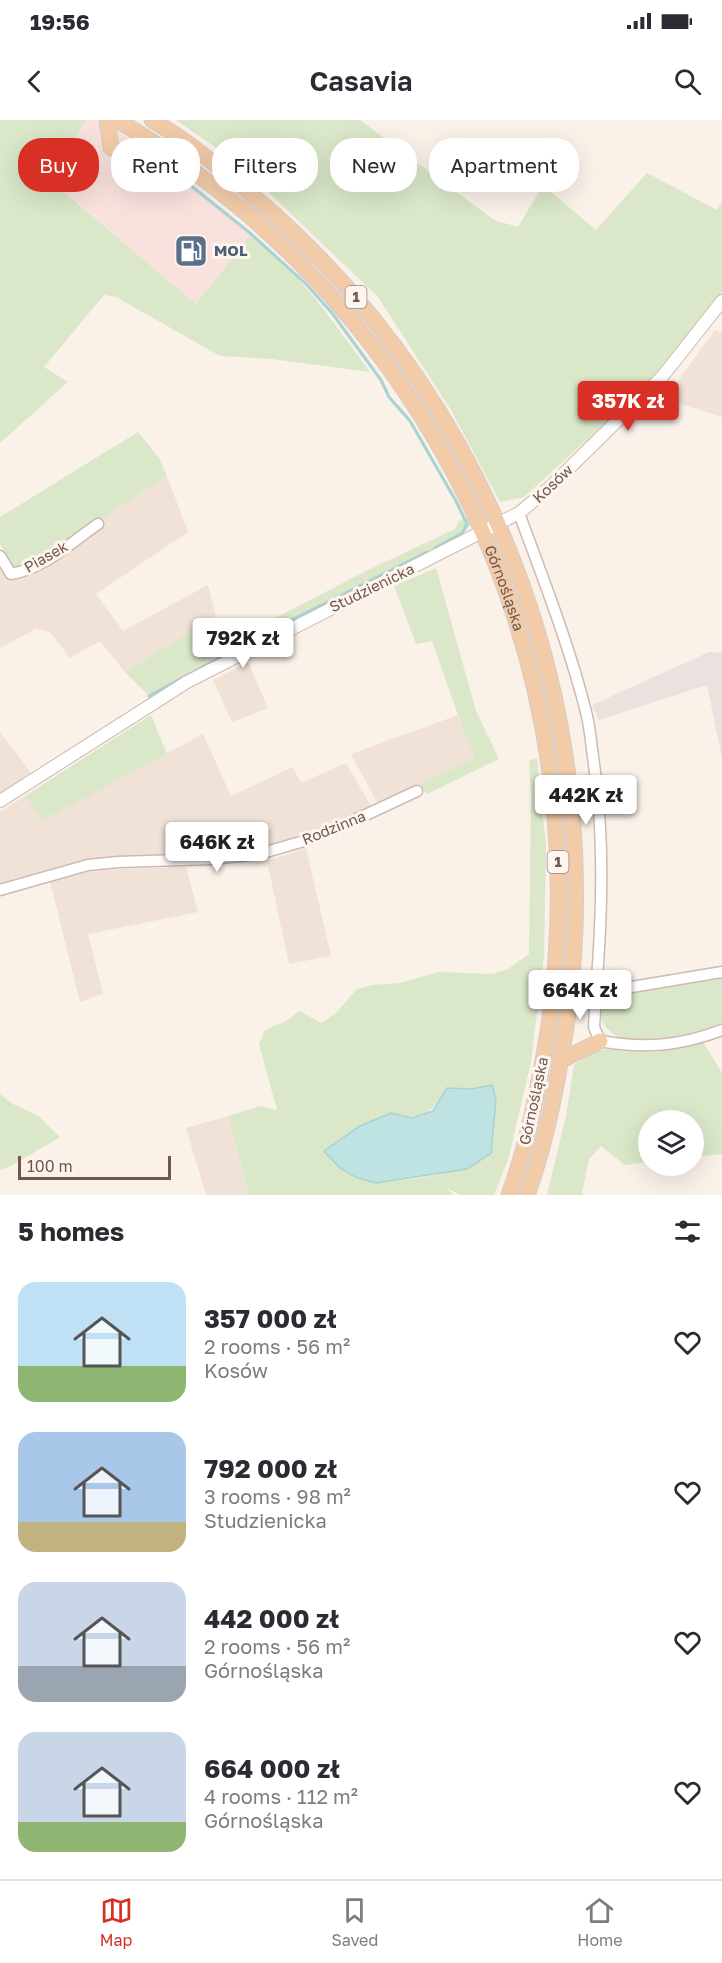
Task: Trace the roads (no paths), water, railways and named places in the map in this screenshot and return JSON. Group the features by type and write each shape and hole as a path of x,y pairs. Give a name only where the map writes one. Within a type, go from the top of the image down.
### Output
{"main road":[{"path":"107,120 111,148"},
{"name":"Górnośląska","path":"117,120 146,138"},
{"name":"Górnośląska","path":"152,120 210,160 271,212 329,267 360,301 433,400 470,466 499,525 528,602 543,650 560,722 572,809 576,916 571,992 560,1061 551,1109 527,1195"},
{"name":"Górnośląska","path":"200,176 269,233 313,276 350,316 383,358 431,431 455,473 483,533 512,607 543,726 554,806 558,882 554,991 549,1024 536,1102 508,1195"},
{"path":"560,1061 600,1041"}],"street":[{"name":"Kosów","path":"499,525 519,513 549,488 662,377 722,301"},
{"path":"519,513 570,654 587,714 596,775 601,842 601,929 594,1027 600,1041 648,1046 684,1042 722,1030"},
{"name":"Piasek","path":"0,556 10,574 20,573 45,561 98,524"},
{"name":"Studzienicka","path":"0,801 187,682 499,525"},
{"name":"Rodzinna","path":"0,890 88,865 212,859 259,854 304,841 417,792"},
{"path":"596,993 722,972"}],"water":[{"path":"492,1085 496,1100 491,1153 467,1169 376,1183 355,1177 340,1168 324,1151 360,1126 391,1113 412,1118 433,1111 447,1088 471,1089"}],"waterway":[{"path":"199,192 250,233 305,283 332,313 381,380 389,397 410,421 467,524 462,533 435,548"},
{"path":"236,648 427,552"},
{"path":"149,696 224,655"}],"place":[{"name":"MOL","path":"191,251"}]}
